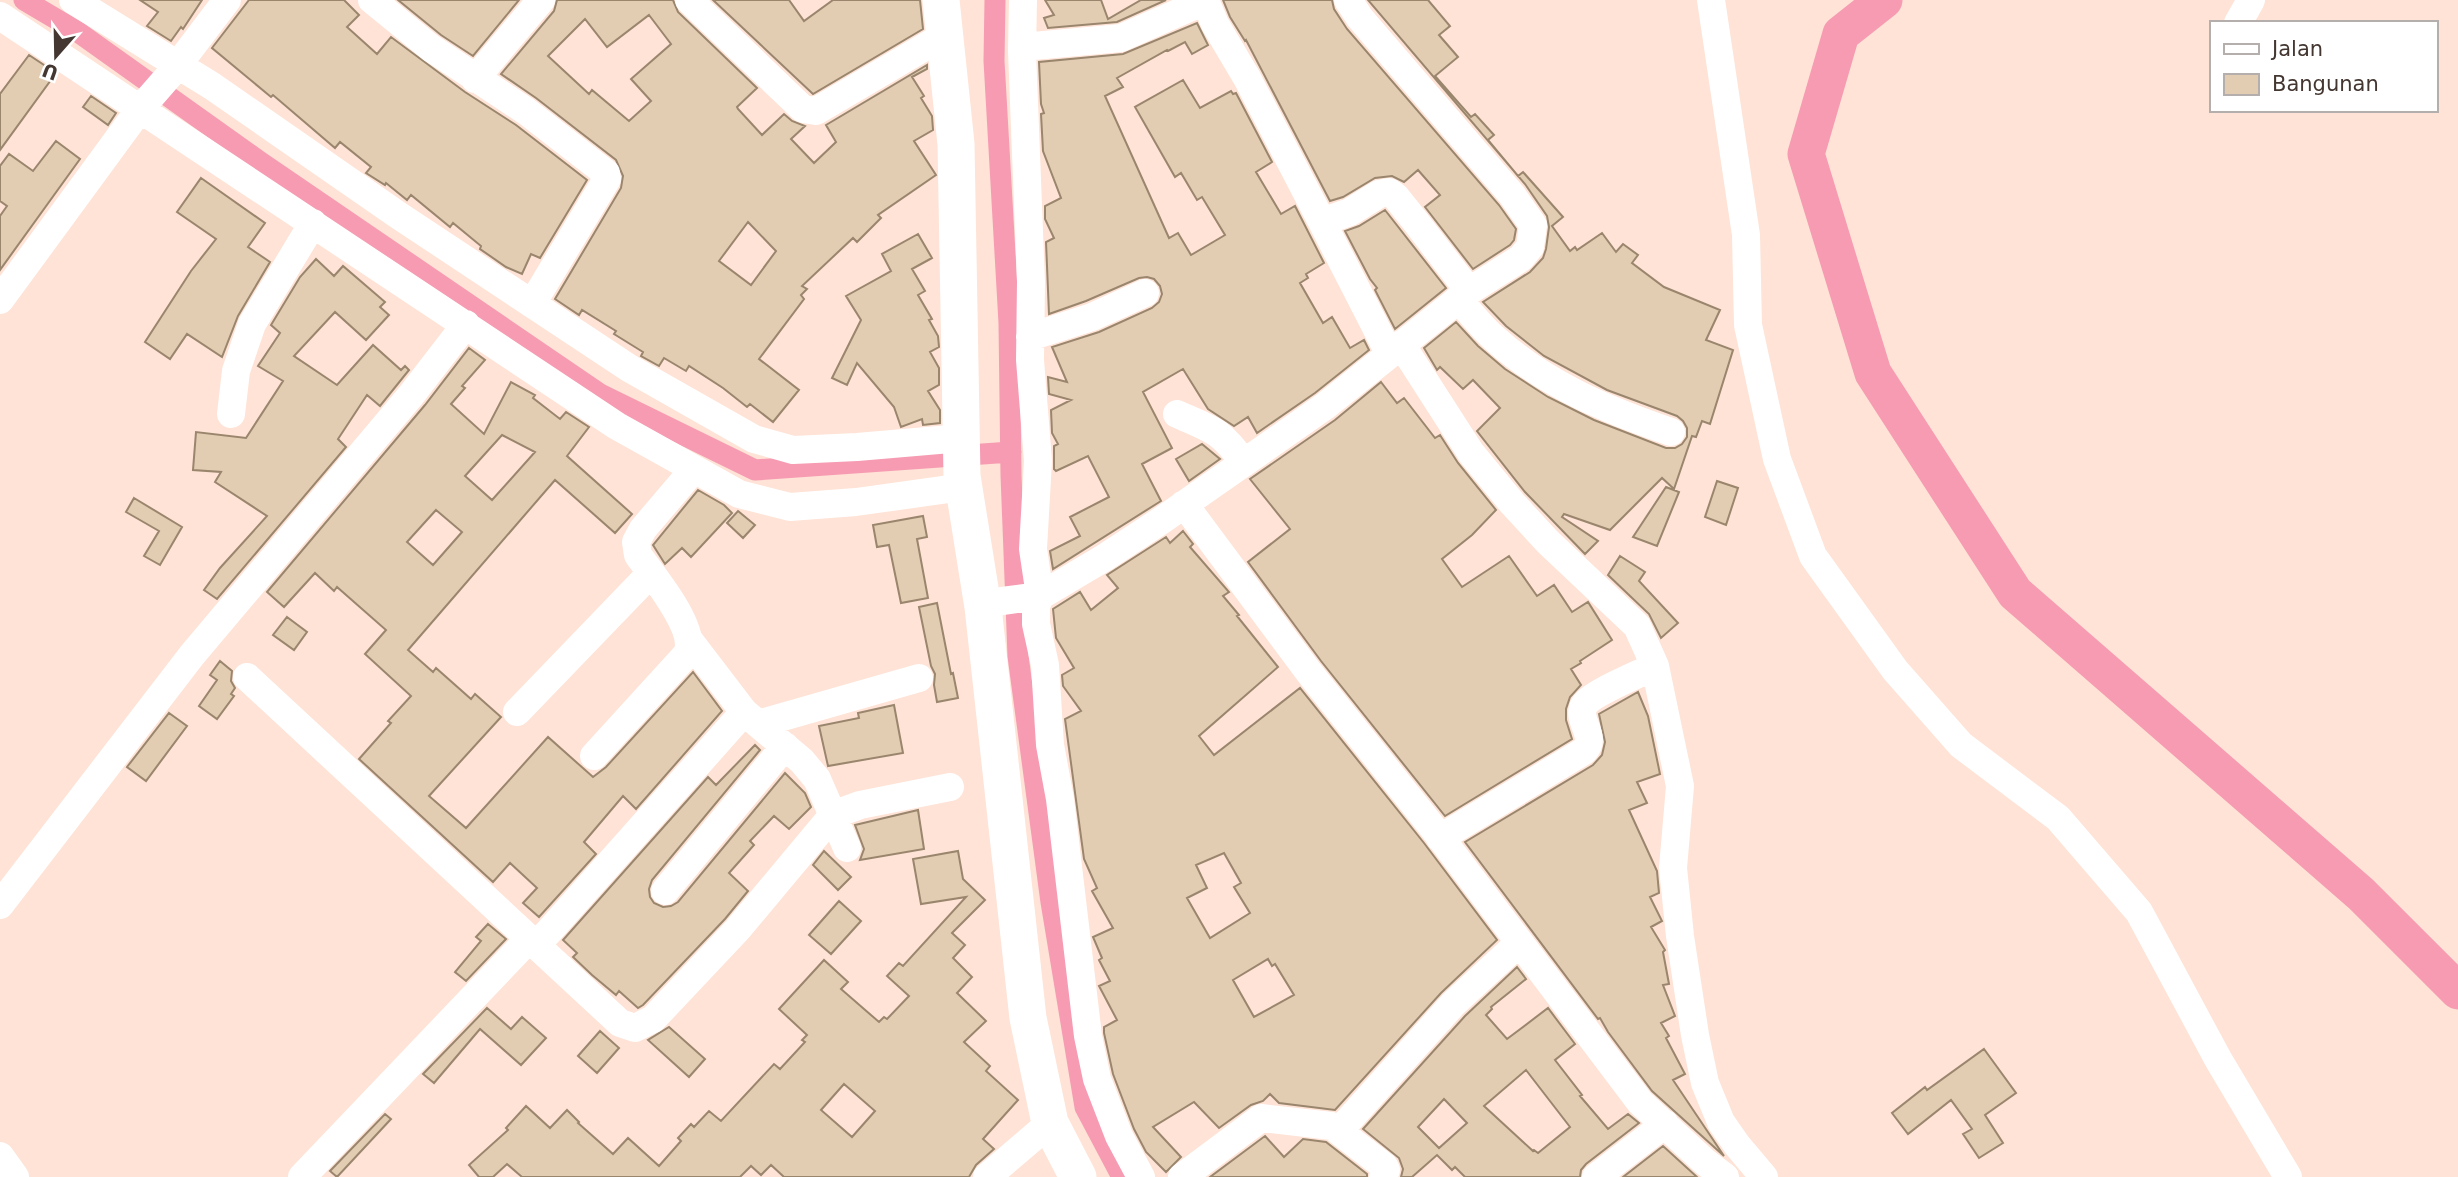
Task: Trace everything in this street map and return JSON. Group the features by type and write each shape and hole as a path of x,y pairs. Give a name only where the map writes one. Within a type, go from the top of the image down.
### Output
{"main road":[{"path":"943,17 956,144 962,461 993,604 1028,1018 1050,1124 1079,1177"}],"street":[{"path":"73,0 119,27 175,68 212,86 398,215 629,368 754,439 793,450 857,447 962,461"},
{"path":"0,300 144,105 227,0"},
{"path":"372,0 430,48 526,111 606,173 607,179 532,304"},
{"path":"475,79 541,0"},
{"path":"689,0 803,109 816,111 943,17"},
{"path":"1023,0 1022,47 1031,282 1030,360 1038,461 1033,549 1036,624 1045,665 1050,746 1060,799 1068,886 1088,1036 1097,1079 1119,1136 1141,1177"},
{"path":"993,604 1035,597 1104,558 1325,406 1463,295 1521,258 1530,247 1533,225 1512,195 1360,18 1348,0"},
{"path":"1711,0 1746,235 1748,325 1777,459 1813,556 1895,670 1961,745 2058,818 2139,912 2218,1059 2288,1177"},
{"path":"2239,21 2251,0"},
{"path":"1022,47 1121,38 1205,1 1322,222 1395,349 1471,453 1512,503 1548,542 1637,626 1655,666 1680,786 1673,868 1680,936 1702,1071 1721,1122 1764,1177"},
{"path":"0,17 144,105 313,223 617,426 739,494 790,507 856,502 962,461"},
{"path":"1322,222 1350,212 1380,194 1389,192 1416,222 1493,338 1555,384 1595,404 1671,432"},
{"path":"231,415 236,371 252,324 313,223"},
{"path":"1030,337 1093,317 1145,293"},
{"path":"0,905 192,655 412,394 466,324"},
{"path":"1177,414 1228,440 1243,462"},
{"path":"594,756 690,648 687,628 638,555 636,542 643,528 694,469"},
{"path":"1184,503 1308,671 1440,838 1640,1102 1665,1124 1698,1168 1725,1177"},
{"path":"517,712 651,573"},
{"path":"689,640 751,718 802,761 817,779 847,848"},
{"path":"1440,838 1584,751 1590,738 1583,711 1585,704 1610,688 1655,666"},
{"path":"247,677 532,943 621,1023 635,1028 653,1019 737,930 833,815 860,805 950,787"},
{"path":"302,1177 751,718 919,678"},
{"path":"665,891 785,746"},
{"path":"1339,1131 1453,1004 1519,943"},
{"path":"1182,1177 1261,1118 1332,1126 1384,1166 1386,1170 1383,1177"},
{"path":"987,1177 1050,1124"},
{"path":"1596,1177 1665,1124"},
{"path":"0,1156 15,1177"}],"building":[{"path":"140,0 202,0 183,29 181,27 171,41 147,26 158,12"},
{"path":"249,0 344,0 359,15 347,27 377,54 391,37 465,92 516,125 587,180 540,258 531,254 522,274 506,267 480,249 481,246 453,223 450,227 411,195 407,200 386,183 385,185 366,173 371,167 340,142 335,148 212,48"},
{"path":"398,0 519,0 473,56 441,35"},
{"path":"557,0 673,0 678,12 757,88 738,109 762,135 784,114 792,121 805,126 791,139 814,163 836,142 826,125 927,65 927,69 912,77 932,116 933,130 914,141 936,175 878,215 881,218 857,242 853,238 802,286 807,289 801,295 804,299 759,359 799,390 773,422 750,404 747,407 689,366 686,371 664,358 659,366 641,356 643,352 614,334 616,331 582,310 579,315 555,299 621,188 623,176 616,160 501,74 554,11","holes":["649,15 671,44 631,79 651,101 629,121 592,90 589,94 548,56 585,19 607,47","748,222 776,251 751,285 719,261"]},
{"path":"713,0 789,0 804,21 833,0 920,0 923,29 813,94"},
{"path":"1045,0 1101,0 1108,19 1141,0 1166,0 1117,22 1048,28 1044,18 1054,15"},
{"path":"1223,0 1332,0 1334,9 1347,29 1499,205 1516,229 1510,245 1473,269 1425,207 1440,195 1418,170 1404,182 1392,176 1375,178 1343,197 1330,201"},
{"path":"1368,0 1428,0 1450,26 1439,35 1458,57 1435,76 1471,117 1475,114 1494,135 1488,140 1511,167"},
{"path":"1197,23 1208,45 1192,54 1185,42 1167,50 1117,78 1123,87 1105,96 1169,238 1178,233 1191,255 1225,235 1202,197 1197,200 1181,173 1175,177 1135,107 1183,80 1200,108 1231,91 1236,93 1272,162 1256,172 1281,214 1295,206 1324,263 1306,274 1308,278 1300,283 1323,323 1332,317 1350,348 1364,340 1369,350 1315,393 1257,433 1248,417 1234,426 1208,409 1183,369 1143,392 1172,448 1142,464 1161,501 1053,569 1050,551 1080,536 1070,517 1109,497 1088,456 1056,471 1054,469 1054,446 1058,444 1052,433 1051,410 1071,400 1049,394 1048,377 1067,382 1052,347 1099,332 1152,308 1159,302 1162,294 1154,279 1139,278 1049,314 1046,242 1054,238 1045,219 1045,206 1061,198 1043,151 1041,114 1044,113 1041,104 1039,62 1123,54"},
{"path":"29,55 56,73 0,150 0,94"},
{"path":"91,96 116,113 108,125 83,107"},
{"path":"56,141 80,159 0,270 0,216 7,206 0,201 0,166 9,154 33,171"},
{"path":"1523,172 1563,217 1552,226 1570,251 1575,247 1577,250 1602,233 1616,252 1623,244 1638,255 1632,263 1664,287 1720,310 1706,340 1733,350 1710,424 1702,421 1696,437 1692,436 1674,489 1662,478 1610,530 1564,514 1562,517 1598,541 1585,554 1525,492 1477,431 1500,408 1473,380 1463,389 1440,367 1437,370 1424,348 1456,322 1505,369 1548,397 1594,420 1666,448 1675,448 1687,437 1687,428 1677,416 1607,390 1544,356 1506,326 1483,302 1530,272 1543,258 1546,249 1549,227 1547,216 1518,176"},
{"path":"201,178 265,223 248,247 270,262 238,316 222,357 187,334 170,359 145,342 191,271 216,239 177,212"},
{"path":"1385,210 1446,288 1395,329 1375,290 1377,288 1345,231"},
{"path":"918,234 932,258 912,269 925,291 918,295 938,336 939,347 930,352 939,368 939,385 928,391 940,410 940,423 923,425 922,419 901,427 894,407 857,363 847,385 832,378 861,320 846,296 891,271 882,254"},
{"path":"316,259 334,276 343,266 385,302 380,307 389,315 366,340 335,312 294,356 337,385 373,345 401,370 405,366 409,370 380,406 367,395 338,439 346,447 217,599 204,590 267,516 215,482 221,472 193,470 196,432 246,438 283,381 258,366 280,333 271,325 300,277"},
{"path":"469,348 485,360 462,386 465,388 451,404 484,434 511,382 535,395 533,398 560,419 566,412 589,427 567,456 632,514 615,533 555,480 408,650 433,672 436,668 471,699 475,694 501,717 429,796 466,828 548,737 593,777 606,767 693,672 722,711 636,809 623,796 584,842 596,854 539,917 523,903 537,888 510,863 493,882 359,759 411,696 365,654 386,630 337,587 334,591 315,573 284,607 267,592 425,405","holes":["502,435 535,452 492,500 465,476","436,510 462,532 433,565 407,542"]},
{"path":"1381,382 1397,403 1404,398 1435,438 1440,435 1458,463 1496,510 1472,535 1442,559 1462,587 1509,556 1537,596 1554,585 1572,612 1588,602 1612,640 1571,669 1581,685 1570,697 1566,709 1566,720 1572,739 1445,816 1321,661 1248,562 1290,529 1250,479 1335,420"},
{"path":"1202,444 1220,459 1189,481 1176,459"},
{"path":"1717,481 1738,488 1726,525 1705,517"},
{"path":"1666,487 1679,492 1657,546 1633,537"},
{"path":"698,490 724,505 732,513 691,557 682,548 665,564 653,545"},
{"path":"134,498 182,527 160,565 144,556 159,531 126,512"},
{"path":"738,511 755,525 743,538 727,523"},
{"path":"923,516 927,537 917,539 928,598 901,603 889,545 877,547 873,525"},
{"path":"1183,531 1193,544 1190,547 1229,592 1223,596 1278,667 1199,736 1214,755 1300,688 1424,843 1497,940 1441,993 1335,1110 1279,1103 1270,1094 1219,1128 1194,1102 1153,1127 1181,1157 1166,1172 1146,1152 1134,1129 1113,1074 1104,1033 1104,1027 1117,1020 1099,986 1110,981 1099,960 1102,958 1093,937 1113,928 1092,891 1097,888 1084,859 1065,719 1081,711 1063,686 1062,675 1074,668 1056,638 1053,609 1080,592 1091,610 1118,588 1107,575 1166,537 1170,543","holes":["1224,853 1241,883 1234,887 1250,913 1210,938 1187,898 1207,888 1196,865","1268,959 1272,966 1275,964 1294,995 1254,1017 1233,980"]},
{"path":"1620,556 1645,572 1639,581 1678,623 1661,638 1649,614 1608,575"},
{"path":"937,603 958,698 937,702 935,674 919,607"},
{"path":"287,617 307,632 294,650 273,635"},
{"path":"220,661 232,671 231,681 235,688 231,694 234,696 217,719 199,706 217,680 210,675"},
{"path":"1638,692 1648,716 1660,774 1637,782 1647,803 1629,810 1657,871 1659,893 1650,897 1662,921 1651,927 1665,950 1663,952 1669,984 1663,985 1675,1016 1661,1023 1685,1074 1673,1080 1724,1156 1652,1091 1600,1018 1598,1019 1465,842 1593,765 1602,755 1605,742 1599,714"},
{"path":"894,705 903,753 828,766 819,726 859,718 858,713"},
{"path":"169,713 187,726 146,781 127,767"},
{"path":"755,745 760,750 652,880 649,889 654,903 663,907 678,902 785,773 805,793 811,807 789,829 774,816 750,841 754,845 729,873 748,891 725,919 638,1008 619,991 616,995 592,975 573,957 577,953 563,940 708,777 716,785"},
{"path":"918,810 924,849 860,860 864,849 855,825"},
{"path":"824,851 851,877 838,890 813,865"},
{"path":"958,851 963,879 985,900 952,933 965,945 953,958 972,977 957,993 986,1021 964,1042 990,1066 986,1071 1018,1100 983,1139 994,1149 976,1165 969,1177 784,1177 771,1165 761,1175 751,1166 740,1177 522,1177 507,1164 493,1177 479,1177 469,1165 508,1130 506,1128 526,1106 550,1128 567,1110 613,1154 628,1138 659,1166 681,1141 678,1138 691,1124 694,1127 709,1111 721,1121 774,1064 780,1069 805,1042 802,1040 807,1035 779,1009 824,960 848,982 841,989 879,1022 884,1017 887,1019 909,996 887,976 899,963 903,966 966,897 921,904 913,859","holes":["844,1084 875,1111 852,1137 821,1110"]},
{"path":"839,901 861,921 831,954 809,935"},
{"path":"488,924 506,939 466,981 455,972 481,941 476,937"},
{"path":"1517,967 1526,979 1491,1007 1486,1015 1507,1039 1548,1008 1575,1044 1555,1060 1582,1095 1580,1096 1608,1129 1628,1114 1639,1123 1586,1164 1580,1177 1465,1177 1455,1167 1452,1170 1437,1155 1412,1177 1401,1177 1403,1169 1399,1158 1363,1129 1465,1016","holes":["1526,1070 1570,1127 1538,1153 1484,1106","1444,1099 1467,1123 1439,1148 1418,1127"]},
{"path":"487,1008 511,1029 522,1017 546,1038 521,1065 480,1029 434,1083 423,1074"},
{"path":"669,1027 705,1059 689,1077 648,1040"},
{"path":"600,1031 619,1048 597,1073 578,1056"},
{"path":"1984,1049 2016,1093 1985,1115 2003,1143 1979,1158 1963,1134 1972,1129 1951,1100 1908,1134 1892,1113 1925,1087 1927,1090"},
{"path":"385,1114 391,1119 337,1177 330,1171"},
{"path":"1265,1136 1284,1157 1303,1139 1326,1142 1367,1174 1367,1177 1210,1177"},
{"path":"1663,1146 1697,1177 1623,1177"}],"waterway":[{"path":"24,0 78,32 259,161 600,394 755,470 1011,452"},
{"path":"995,0 994,61 1009,323 1011,475 1018,656 1051,902 1085,1107 1122,1177"},
{"path":"1884,0 1841,34 1806,154 1873,373 2015,593 2361,894 2458,991"}]}
